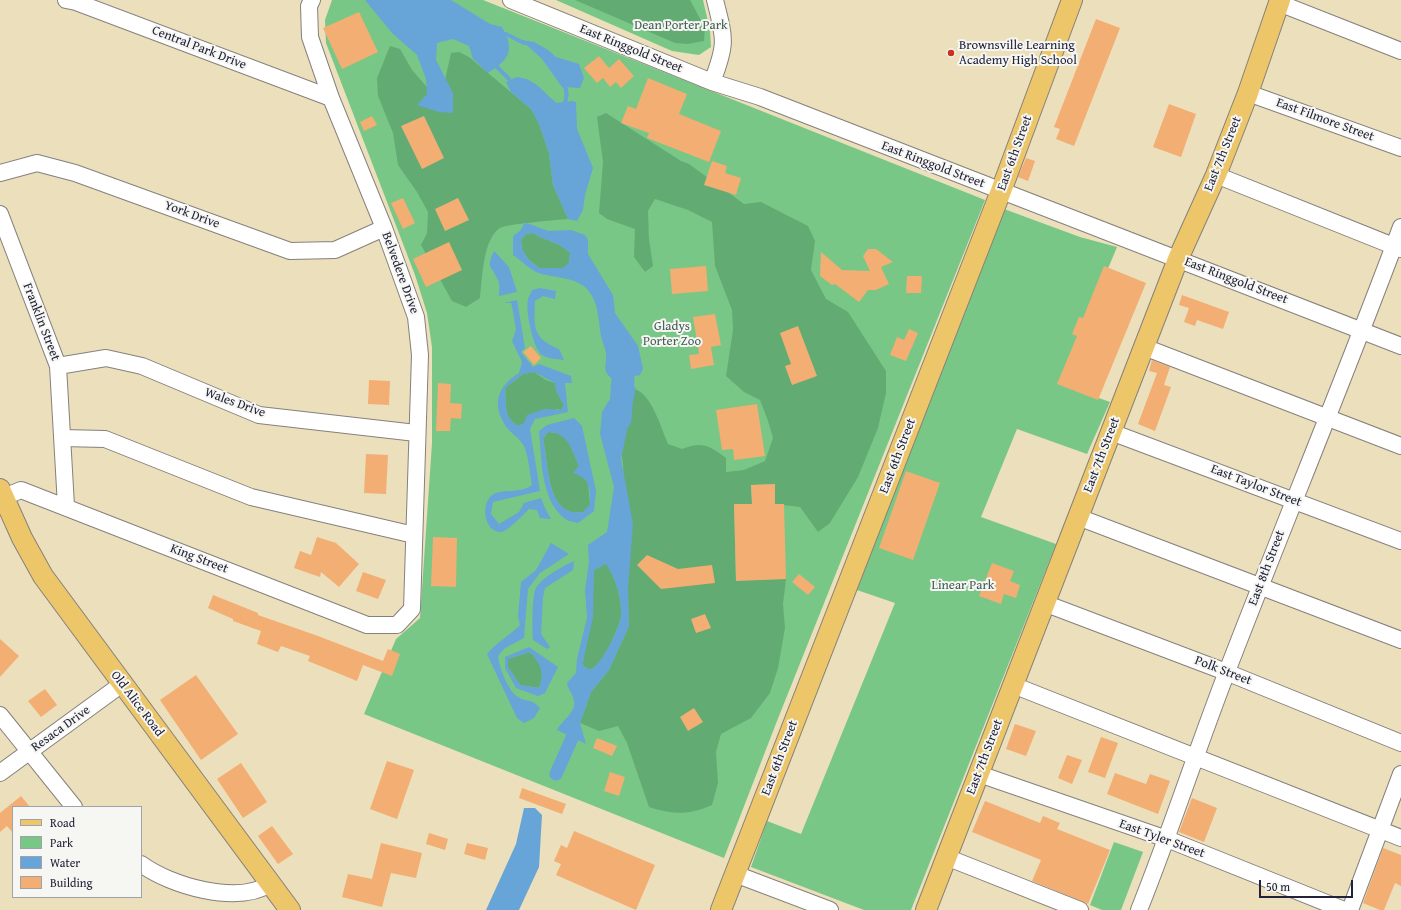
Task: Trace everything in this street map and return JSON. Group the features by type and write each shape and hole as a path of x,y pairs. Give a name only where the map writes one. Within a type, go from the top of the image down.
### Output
{"main road":[{"name":"East 6th Street","path":"721,910 1000,191 1072,0"},
{"name":"East 7th Street","path":"926,910 1178,259 1216,175 1248,93 1280,1"},
{"name":"Old Alice Road","path":"2,493 22,538 43,576 290,910"}],"street":[{"name":"Central Park Drive","path":"66,0 76,2 331,98"},
{"name":"Belvedere Drive","path":"312,0 309,6 310,37 331,98 384,228 416,317 420,355 416,433 412,609 397,625"},
{"name":"East Ringgold Street","path":"511,0 712,82 760,97 1401,346"},
{"path":"712,82 722,56 724,44 715,0"},
{"path":"1280,1 1401,51"},
{"name":"East Filmore Street","path":"1248,93 1401,148"},
{"name":"York Drive","path":"0,173 37,164 75,173 290,251 335,250 384,228"},
{"path":"1216,175 1398,247"},
{"name":"Franklin Street","path":"0,214 58,366 66,506"},
{"name":"East 8th Street","path":"1139,910 1167,839 1226,672 1259,587 1362,331 1398,247 1401,227"},
{"path":"1144,347 1401,446"},
{"name":"Wales Drive","path":"58,366 106,358 142,366 259,415 416,433"},
{"name":"East Taylor Street","path":"1111,432 1401,541"},
{"path":"62,438 105,439 251,497 414,535"},
{"name":"King Street","path":"2,493 22,490 367,625 397,625"},
{"path":"1078,517 1401,640"},
{"name":"Polk Street","path":"1044,603 1226,672 1401,743"},
{"name":"Resaca Drive","path":"0,773 122,684"},
{"path":"1023,689 1197,756 1401,838"},
{"path":"0,715 73,806"},
{"name":"East Tyler Street","path":"979,774 1167,839 1344,910"},
{"path":"1350,910 1401,774"},
{"path":"946,857 1080,910"},
{"path":"142,864 182,884 213,892 238,894 261,890 270,884"},
{"path":"735,874 830,910"}],"green space":[{"name":"Gladys Porter Zoo","path":"332,0 483,0 985,200 777,721 724,858 364,714 396,639 420,618 432,443 432,347 427,313 415,275 326,43 325,20"},
{"name":"Dean Porter Park","path":"556,0 703,0 710,30 711,47 699,55 672,51"},
{"name":"Dean Porter Park","path":"575,0 690,0 705,28 704,41 687,44 675,43"},
{"path":"390,46 400,49 412,70 440,102 451,53 459,52 469,57 531,109 539,124 549,153 553,185 568,219 504,227 500,228 494,233 484,260 480,298 466,307 452,301 421,245 427,233 428,212 417,192 398,165 393,133 378,96 377,78"},
{"path":"606,113 681,161 689,164 744,204 761,202 808,226 815,241 811,270 826,299 848,312 886,371 886,393 878,428 858,477 830,523 818,532 800,507 775,504 774,484 751,485 752,504 734,504 736,580 786,579 783,604 785,628 778,668 770,693 751,718 721,734 716,752 718,783 712,805 696,811 681,813 658,810 649,807 627,743 618,726 599,731 580,723 591,692 609,670 629,626 623,464 619,435 609,411 616,392 630,388 640,392 651,404 668,444 682,449 695,445 710,447 726,458 726,472 744,470 765,461 773,438 760,400 744,392 726,376 733,330 732,310 715,266 712,222 688,210 655,199 648,211 649,239 653,266 645,272 634,257 635,229 607,219 599,213 603,162 597,117"},
{"name":"Linear Park","path":"1004,209 1080,237 1117,247 1060,384 1110,402 1087,454 1017,429 981,517 1056,544 911,910 864,910 751,867 767,821 801,834 895,603 854,589"},
{"path":"533,233 557,244 570,253 569,263 563,268 539,268 528,259 522,249 521,240 526,234"},
{"path":"534,372 546,380 555,383 557,393 564,405 561,410 557,409 518,426 507,414 505,388 523,374"},
{"path":"548,432 559,433 568,440 583,476 588,482 590,505 583,512 571,512 562,507 551,487 543,439"},
{"path":"606,563 618,589 621,616 614,636 605,654 595,666 589,669 583,665 583,662 594,570"},
{"path":"530,652 541,668 542,677 539,688 520,685 508,667 508,659"},
{"path":"1114,842 1143,852 1121,910 1102,910 1090,905"}],"water":[{"path":"365,0 451,0 490,24 502,27 509,42 508,54 501,64 488,73 473,59 469,46 453,39 437,43 436,60 453,93 453,113 439,112 417,105 427,94 426,79 417,55 392,33"},
{"path":"521,40 534,42 548,50 556,57 579,64 584,78 580,88 562,87 542,59"},
{"path":"517,77 535,84 557,103 572,101 576,102 577,129 593,168 585,195 583,210 577,221 568,219 553,185 549,153 539,124 531,109 511,92 506,82"},
{"path":"527,223 548,231 571,230 585,235 588,240 588,254 613,295 615,313 638,346 643,369 640,375 613,380 607,373 605,368 606,353 601,336 597,310 590,292 585,287 574,281 536,272 513,255 513,236 520,231 524,224","holes":["533,233 561,246 570,253 569,263 563,268 539,268 528,259 522,249 521,240 526,234"]},
{"path":"494,251 509,267 517,292 499,296 499,282 490,266 490,261"},
{"path":"540,288 556,291 555,299 543,296 535,301 536,331 544,341 559,349 564,360 542,355 536,345 530,328 527,304 528,299 532,290"},
{"path":"517,300 525,348 521,352 533,367 539,364 571,376 572,383 565,383 568,412 535,419 530,429 540,491 493,502 491,514 499,524 519,512 524,503 541,498 551,519 540,518 537,510 529,509 511,526 501,532 495,531 488,523 485,511 488,500 495,493 521,490 532,485 524,446 507,427 498,409 499,395 502,389 506,383 519,373 522,362 512,341 516,330 512,306 511,303 504,303","holes":["534,372 555,383 557,393 564,405 561,410 545,409 527,415 524,423 518,426 513,422 507,414 505,388 523,374"]},
{"path":"636,387 621,459 633,524 628,588 629,626 609,670 591,692 580,723 586,744 557,730 571,713 574,705 574,701 567,683 576,673 577,659 587,618 585,590 589,562 588,545 607,532 614,487 600,434 602,412 608,402 621,388","holes":["606,564 610,570 619,596 621,609 620,621 614,637 600,661 589,669 583,665 583,662 593,617 594,570"]},
{"path":"574,418 582,426 596,491 594,511 578,523 565,519 556,510 546,489 542,466 539,431 547,425","holes":["548,432 561,435 571,448 579,466 573,473 583,478 588,485 590,504 583,512 571,512 562,507 551,487 543,439"]},
{"path":"551,543 569,554 540,573 528,589 524,638 505,648 498,656 505,678 514,694 521,699 534,702 540,708 534,718 524,723 517,718 487,654 520,625 518,616 521,582 536,570"},
{"path":"574,561 573,570 545,588 543,597 541,634 550,647 547,649 533,640 532,622 535,590 546,577"},
{"path":"529,647 558,667 545,693 538,696 516,688 505,668 505,657","holes":["530,652 534,656 542,673 539,688 520,685 508,667 508,659"]},
{"path":"524,808 535,808 542,815 539,867 519,910 486,910 516,844"}],"building":[{"path":"359,12 378,52 342,69 323,28"},
{"path":"1096,19 1120,28 1074,146 1056,139 1060,129 1054,127"},
{"path":"599,56 609,68 619,59 634,76 621,88 616,82 610,87 603,78 597,83 584,68"},
{"path":"648,78 687,94 679,114 721,131 709,162 647,138 649,133 621,123 628,106 636,109"},
{"path":"1169,104 1196,114 1181,157 1153,147"},
{"path":"372,116 377,125 364,131 360,122"},
{"path":"424,116 444,158 422,169 401,126"},
{"path":"1026,158 1035,161 1028,181 1018,177"},
{"path":"712,161 727,166 725,173 741,178 736,195 704,185"},
{"path":"403,198 415,223 403,229 391,203"},
{"path":"458,198 469,220 445,231 435,209"},
{"path":"449,242 462,270 426,287 413,259"},
{"path":"868,249 876,249 893,262 881,267 889,284 876,290 868,290 859,302 835,284 832,285 820,276 821,252 842,270 870,271 863,256"},
{"path":"706,266 708,291 672,294 670,269"},
{"path":"1104,266 1146,283 1098,400 1057,384 1077,336 1072,334 1079,317 1083,318"},
{"path":"907,276 922,276 921,293 906,293"},
{"path":"1182,295 1229,312 1223,329 1197,320 1195,326 1184,322 1189,308 1179,305"},
{"path":"715,314 721,345 711,347 714,365 691,369 689,355 699,354 693,317"},
{"path":"798,326 817,376 792,385 785,366 791,364 780,333"},
{"path":"909,329 918,333 906,361 890,355 897,337 904,340"},
{"path":"531,346 541,358 534,365 523,352"},
{"path":"1152,360 1170,367 1164,385 1171,387 1155,431 1138,424 1157,373 1149,371"},
{"path":"369,380 390,381 389,405 368,404"},
{"path":"438,383 451,384 450,403 462,404 461,419 451,418 450,431 436,431"},
{"path":"757,404 765,456 734,460 733,449 722,450 716,410"},
{"path":"366,454 388,455 386,494 364,493"},
{"path":"906,471 940,483 913,560 879,548"},
{"path":"775,484 775,504 784,504 786,579 736,581 734,504 752,504 751,485"},
{"path":"317,537 336,543 359,564 339,587 321,572 320,577 294,568 300,551 311,555"},
{"path":"433,537 457,538 456,587 431,586"},
{"path":"647,555 678,569 712,565 715,583 661,589 637,565"},
{"path":"992,563 1014,571 1010,581 1020,585 1016,598 1004,594 1001,604 979,596"},
{"path":"363,572 386,580 378,599 356,591"},
{"path":"799,574 815,587 808,595 792,582"},
{"path":"213,595 258,613 258,615 383,661 388,649 400,654 392,676 363,665 357,681 308,661 310,656 281,646 278,652 257,644 261,631 233,621 233,619 208,608"},
{"path":"705,614 711,628 696,633 691,619"},
{"path":"0,639 19,656 0,677"},
{"path":"196,675 238,734 201,760 160,700"},
{"path":"45,689 57,705 41,717 28,701"},
{"path":"694,708 703,722 688,731 680,717"},
{"path":"1015,724 1036,731 1026,756 1006,749"},
{"path":"1101,737 1118,743 1105,778 1088,772"},
{"path":"597,738 617,746 612,756 593,748"},
{"path":"1067,755 1082,760 1072,784 1058,778"},
{"path":"387,761 414,770 397,819 370,809"},
{"path":"241,763 267,802 243,818 217,779"},
{"path":"610,772 625,777 619,796 604,791"},
{"path":"1115,773 1146,784 1150,774 1170,781 1158,814 1107,794"},
{"path":"522,788 566,804 562,814 519,798"},
{"path":"21,796 29,806 12,806 12,832 7,826 0,832 0,813"},
{"path":"1192,798 1217,808 1204,842 1179,832"},
{"path":"985,801 1040,823 1043,816 1060,823 1057,829 1110,850 1088,904 1032,881 1041,860 972,832"},
{"path":"272,826 293,854 278,864 258,836"},
{"path":"574,831 655,865 636,910 556,875 561,864 554,861 561,845 567,848"},
{"path":"429,833 448,839 445,850 426,844"},
{"path":"381,843 422,853 416,878 391,873 382,907 342,897 348,874 372,879"},
{"path":"467,843 488,848 485,860 464,854"},
{"path":"1383,848 1401,855 1401,886 1395,883 1384,910 1380,910 1363,903"}],"waterway":[{"path":"501,34 506,34 524,43"},
{"path":"497,67 509,79"},
{"path":"563,106 566,96 564,85"},
{"path":"619,349 623,379 620,419"},
{"path":"556,774 572,738"}],"place":[{"name":"Brownsville Learning Academy High School","path":"951,53"}]}
